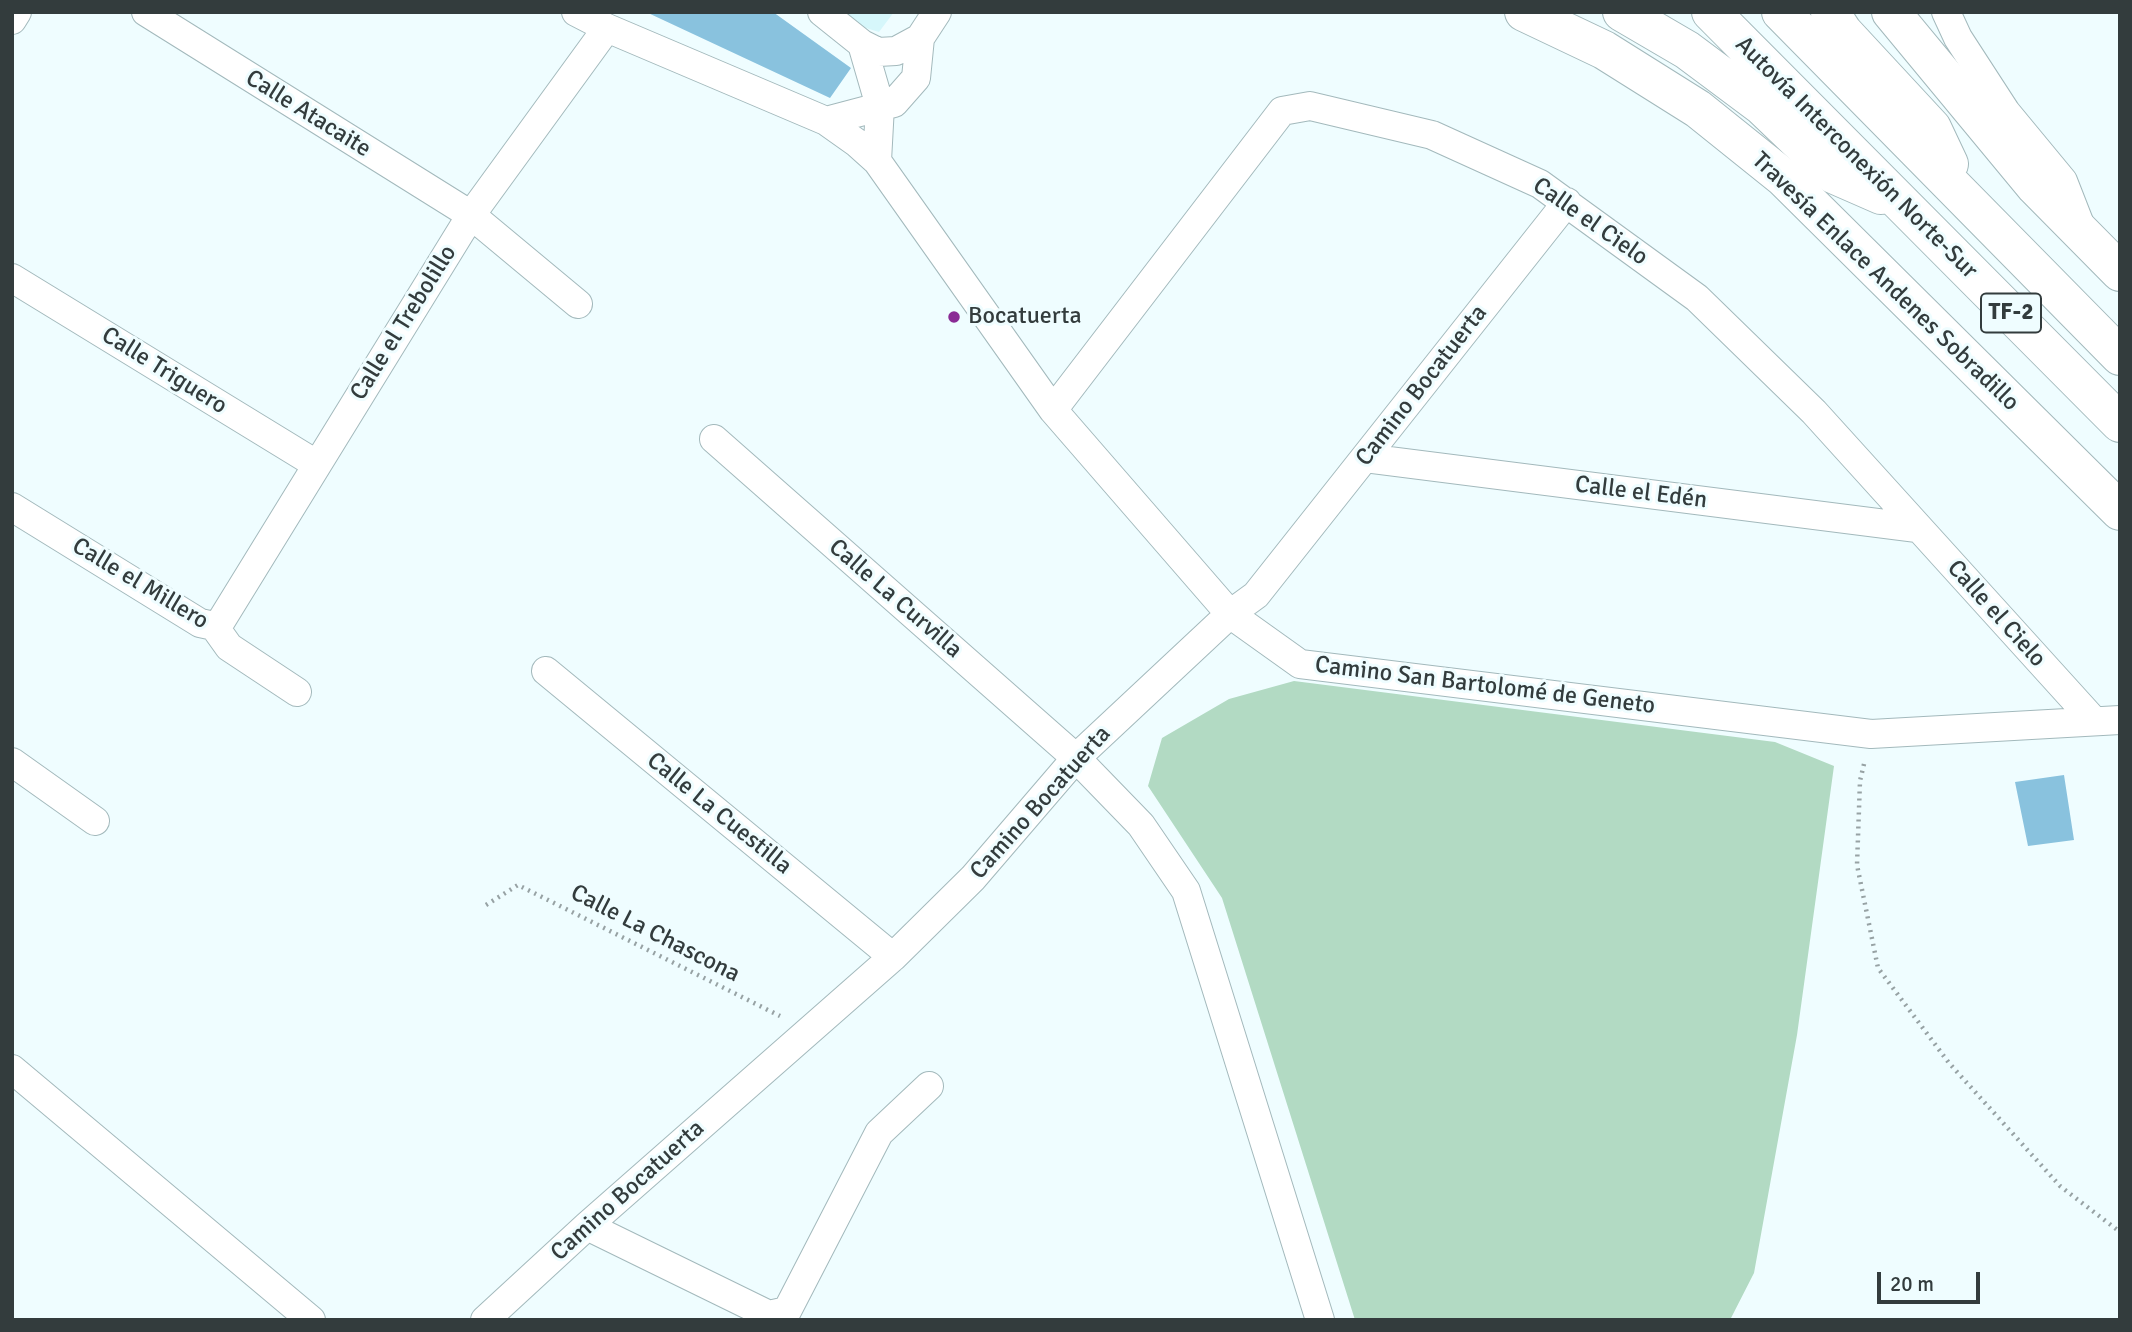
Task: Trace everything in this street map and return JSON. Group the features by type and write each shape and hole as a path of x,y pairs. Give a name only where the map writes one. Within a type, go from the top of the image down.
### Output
{"main road":[{"name":"Travesía Enlace Andenes Sobradillo","path":"1524,12 1604,50 1698,109 1784,178 2120,511"},
{"path":"1622,12 1686,50 1762,106 1833,174 1901,204"},
{"name":"Autovía Interconexión Norte-Sur","path":"1712,12 2120,423"},
{"name":"Autovía Interconexión Norte-Sur","path":"1781,12 2120,356"},
{"path":"1830,12 1843,32 1932,128 1964,198"},
{"path":"1891,12 2035,186 2120,272"}],"street":[{"path":"12,20 17,12"},
{"name":"Calle Atacaite","path":"146,12 471,215 578,304"},
{"name":"Camino San Bartolomé de Geneto","path":"576,12 607,28 826,121 857,143 877,162 1053,410 1230,614 1300,664 1871,734 2107,720"},
{"path":"822,12 862,44 878,52 896,51 920,37 937,12"},
{"path":"1946,12 1958,38 2006,112 2063,181 2085,237 2120,252"},
{"name":"Calle el Trebolillo","path":"214,626 221,621 471,215 607,28"},
{"path":"826,121 894,103 916,78 920,37"},
{"path":"862,44 880,106 877,162"},
{"name":"Calle el Cielo","path":"1053,410 1282,111 1310,106 1432,135 1540,184 1697,298 1814,412 1917,528 2107,720"},
{"name":"Camino Bocatuerta","path":"485,1320 587,1226 893,957 972,878 1076,758 1230,614 1256,596 1567,202"},
{"name":"Calle Triguero","path":"12,278 316,464"},
{"name":"Calle La Curvilla","path":"713,439 1076,758 1141,825 1186,891 1320,1320"},
{"name":"Calle el Edén","path":"1365,458 1917,528"},
{"name":"Calle el Millero","path":"12,507 200,623 214,626 229,647 297,692"},
{"name":"Calle La Cuestilla","path":"546,671 893,957"},
{"path":"12,762 95,821"},
{"path":"12,1069 311,1320"},
{"path":"587,1226 748,1313 769,1315 787,1311 879,1133 929,1086"}],"path":[{"path":"1871,734 1860,781 1857,865 1878,968 1949,1063 2060,1186 2120,1232"},
{"name":"Calle La Chascona","path":"486,905 518,886 809,1031"}],"shaded area":[{"path":"813,12 894,12 879,32"}],"green space":[{"path":"1294,681 1775,742 1834,766 1797,1035 1754,1273 1730,1320 1355,1320 1222,898 1148,786 1162,738 1229,699"}],"building":[{"path":"646,12 773,12 851,68 830,98"},
{"path":"2064,775 2074,840 2028,846 2015,782"}],"place":[{"name":"Bocatuerta","path":"954,317"}]}
